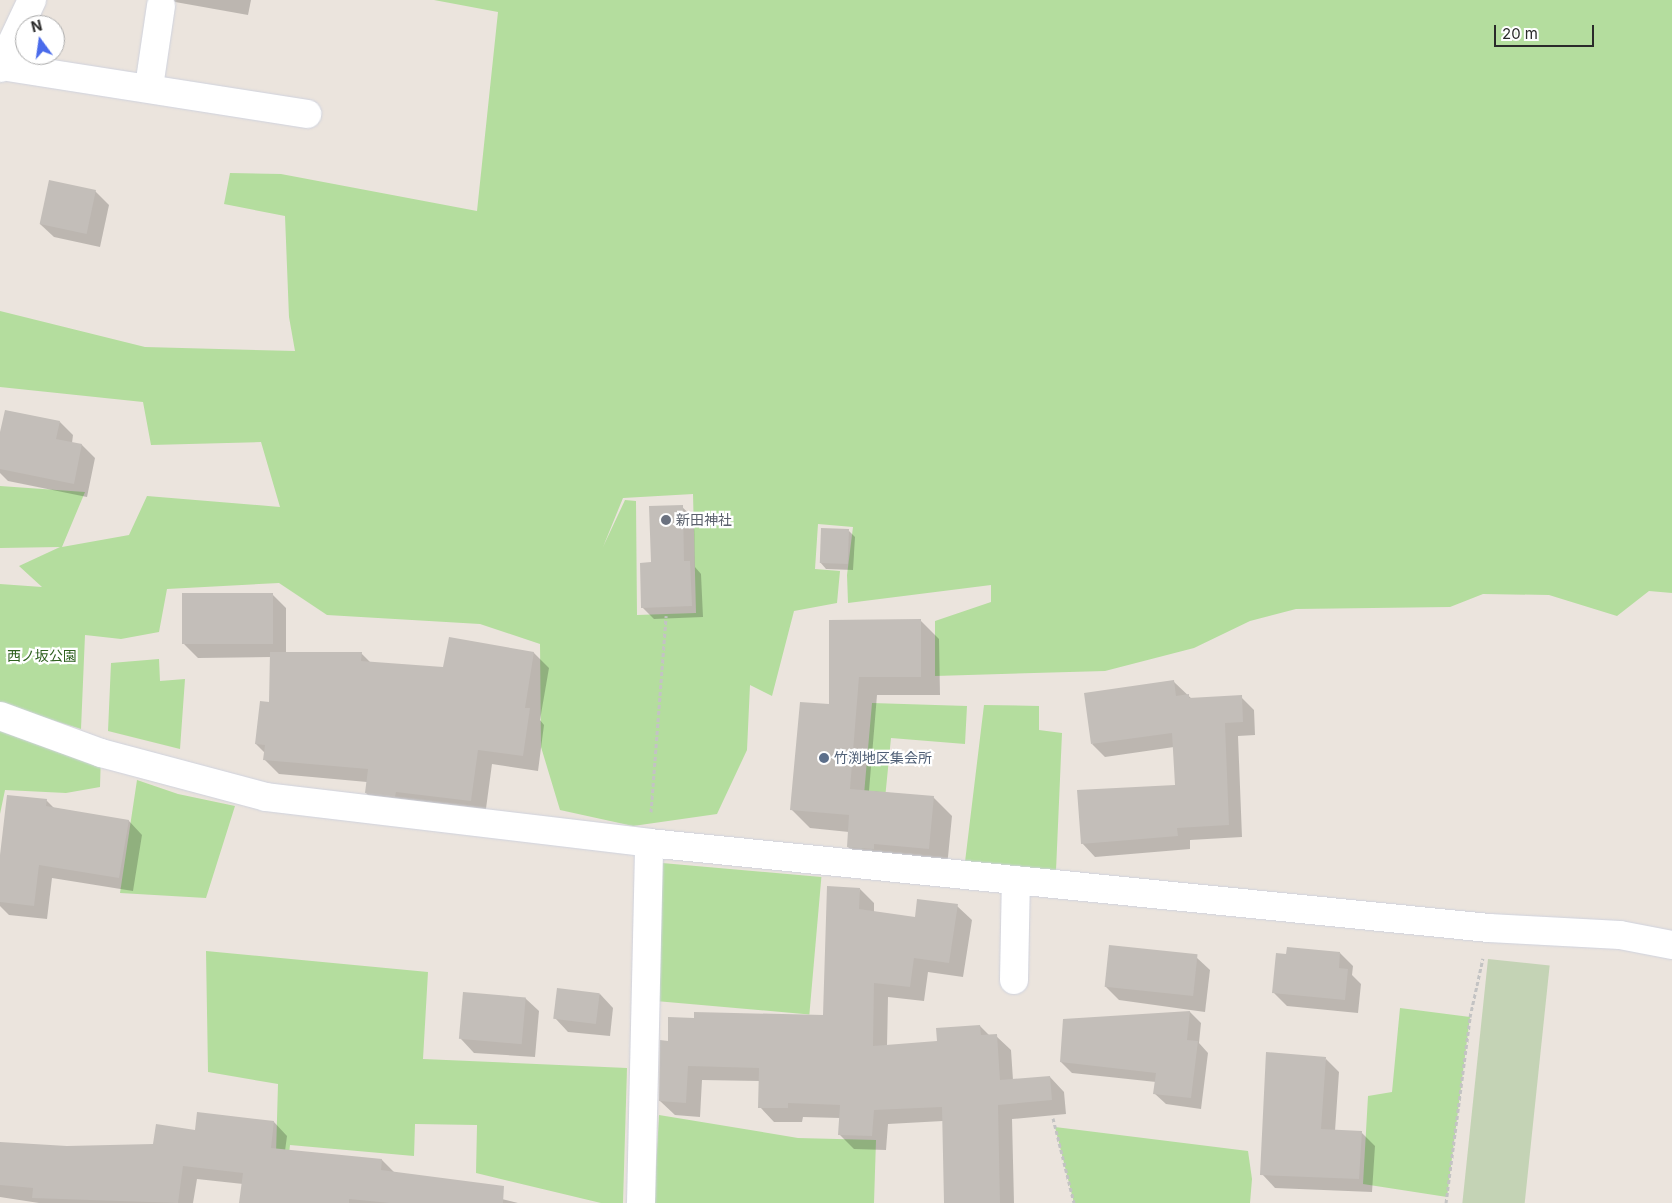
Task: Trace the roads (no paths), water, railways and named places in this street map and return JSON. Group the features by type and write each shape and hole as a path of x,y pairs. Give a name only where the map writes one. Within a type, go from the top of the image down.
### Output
{"street":[{"path":"32,0 0,67 149,87 307,114"},
{"path":"149,87 161,6"},
{"path":"0,716 101,753 266,798 649,842 1489,928 1620,935 1672,945"},
{"path":"641,1203 649,842"},
{"path":"1014,980 1016,880"}],"place":[{"name":"新田神社","path":"666,520"},
{"name":"竹渕地区集会所","path":"824,758"}],"park label":[{"name":"西ノ坂公園","path":"42,656"}]}
